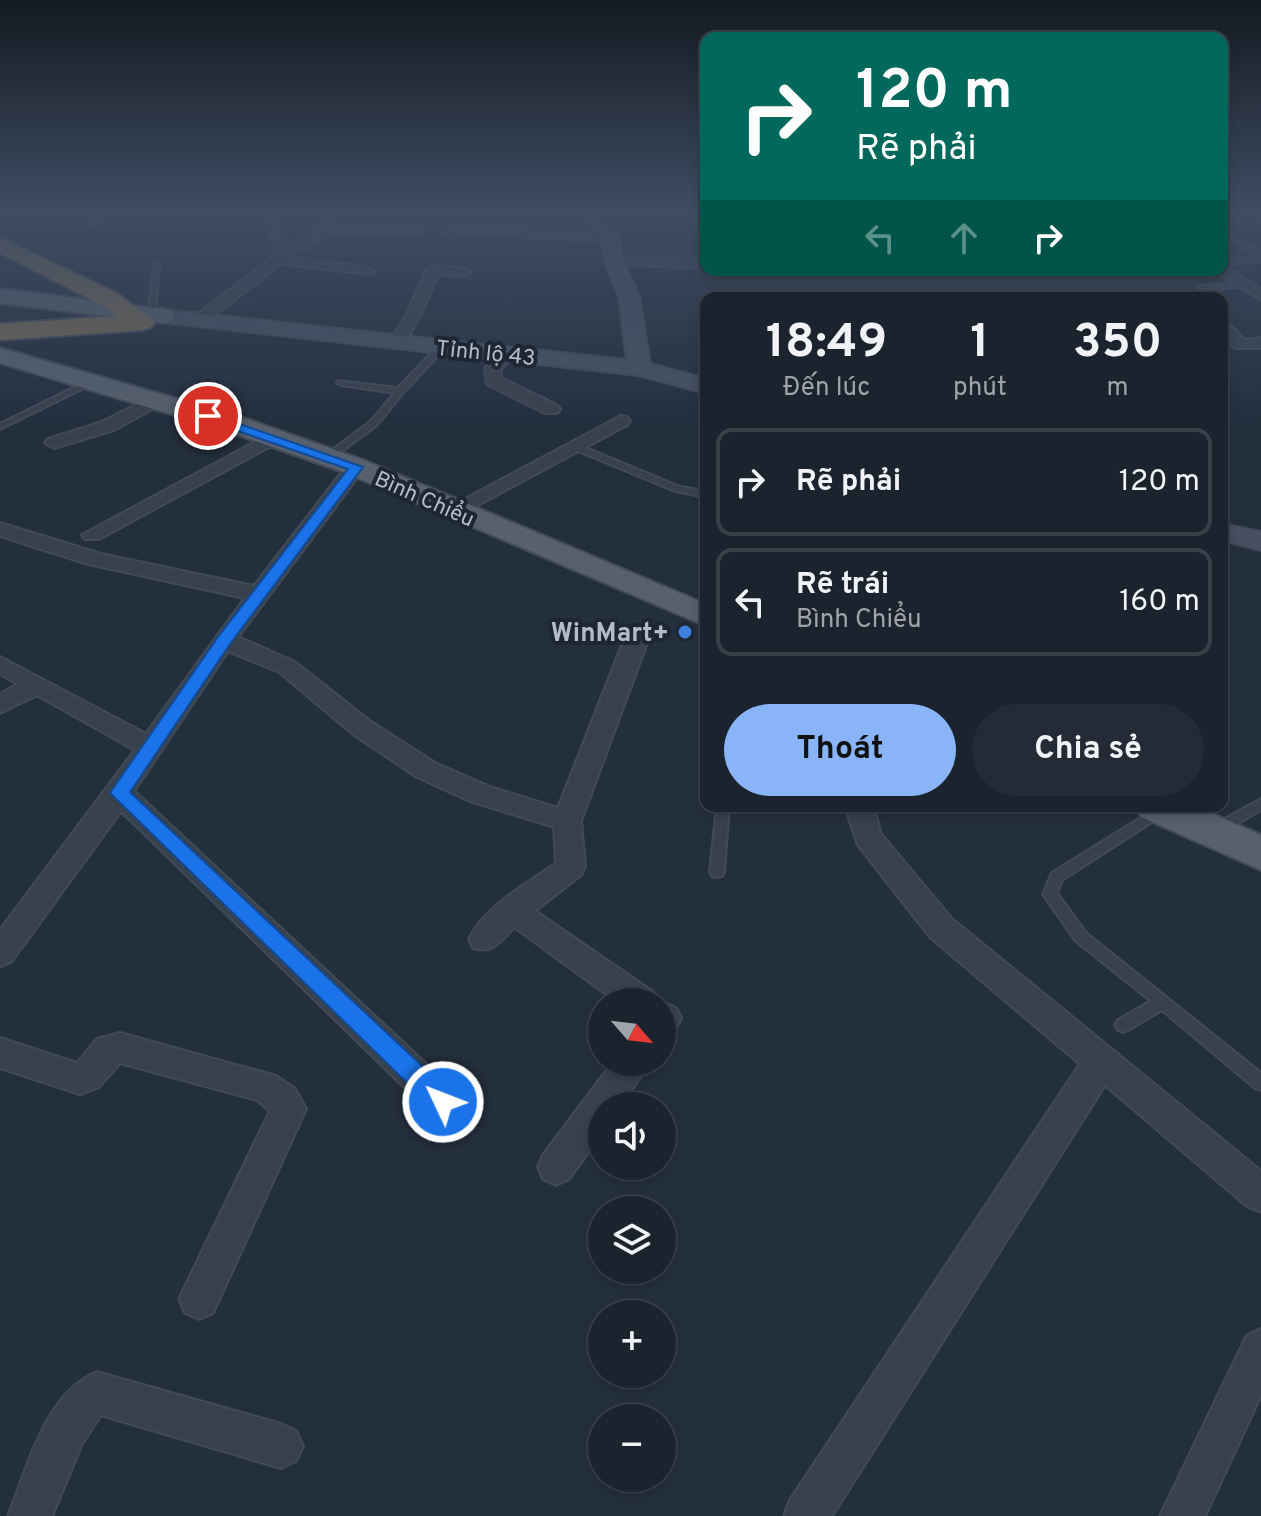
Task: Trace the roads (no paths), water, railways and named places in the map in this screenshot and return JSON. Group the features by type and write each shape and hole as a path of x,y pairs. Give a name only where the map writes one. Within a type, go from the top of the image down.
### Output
{"highway":[{"path":"60,283 134,316"},
{"path":"77,283 134,316"},
{"path":"2,339 58,321 134,316"}],"main road":[{"path":"623,283 629,296 639,368"},
{"name":"Tỉnh lộ 43","path":"0,296 235,332 264,329"},
{"path":"0,304 58,321"},
{"name":"Tỉnh lộ 43","path":"134,316 199,320 639,368 700,384"},
{"name":"Bình Chiểu","path":"2,339 92,382 356,467 456,509 481,523 700,614"},
{"path":"1228,533 1261,541"},
{"path":"1168,812 1261,853"}],"street":[{"path":"199,320 246,283"},
{"path":"397,342 427,283"},
{"path":"1228,331 1241,345 1261,343"},
{"path":"508,354 493,368 493,380 551,409"},
{"path":"54,443 108,426 155,400"},
{"path":"456,509 621,421"},
{"path":"92,535 272,438"},
{"path":"0,953 119,793 224,640 356,467"},
{"path":"0,529 43,547 106,563 259,594"},
{"path":"224,640 287,667 362,728 426,770 480,794 567,821"},
{"path":"484,939 513,911 571,867 567,821 636,640"},
{"path":"0,664 151,748"},
{"path":"0,705 37,684"},
{"path":"119,793 443,1102"},
{"path":"861,812 868,838 941,928 1261,1194"},
{"path":"513,911 622,988"},
{"path":"0,1053 80,1079 87,1076 109,1049 120,1048 259,1085 274,1090 283,1098 289,1109 199,1299"},
{"path":"806,1516 1102,1060"},
{"path":"556,1167 623,1076"},
{"path":"1182,1516 1261,1349"},
{"path":"30,1516 77,1411 90,1395 97,1393 281,1446"}],"lane":[{"path":"134,316 152,309 155,283"},
{"path":"1200,288 1255,289"},
{"path":"328,457 373,424 442,347"},
{"path":"0,427 92,382"},
{"path":"341,383 400,391"},
{"path":"574,446 678,489 700,493"},
{"path":"1212,831 1261,804"},
{"path":"717,872 722,812"},
{"path":"1153,812 1057,877 1050,894 1081,937 1261,1083"},
{"path":"1123,1025 1163,1002"}],"place":[{"name":"WinMart+","path":"685,632"}]}
